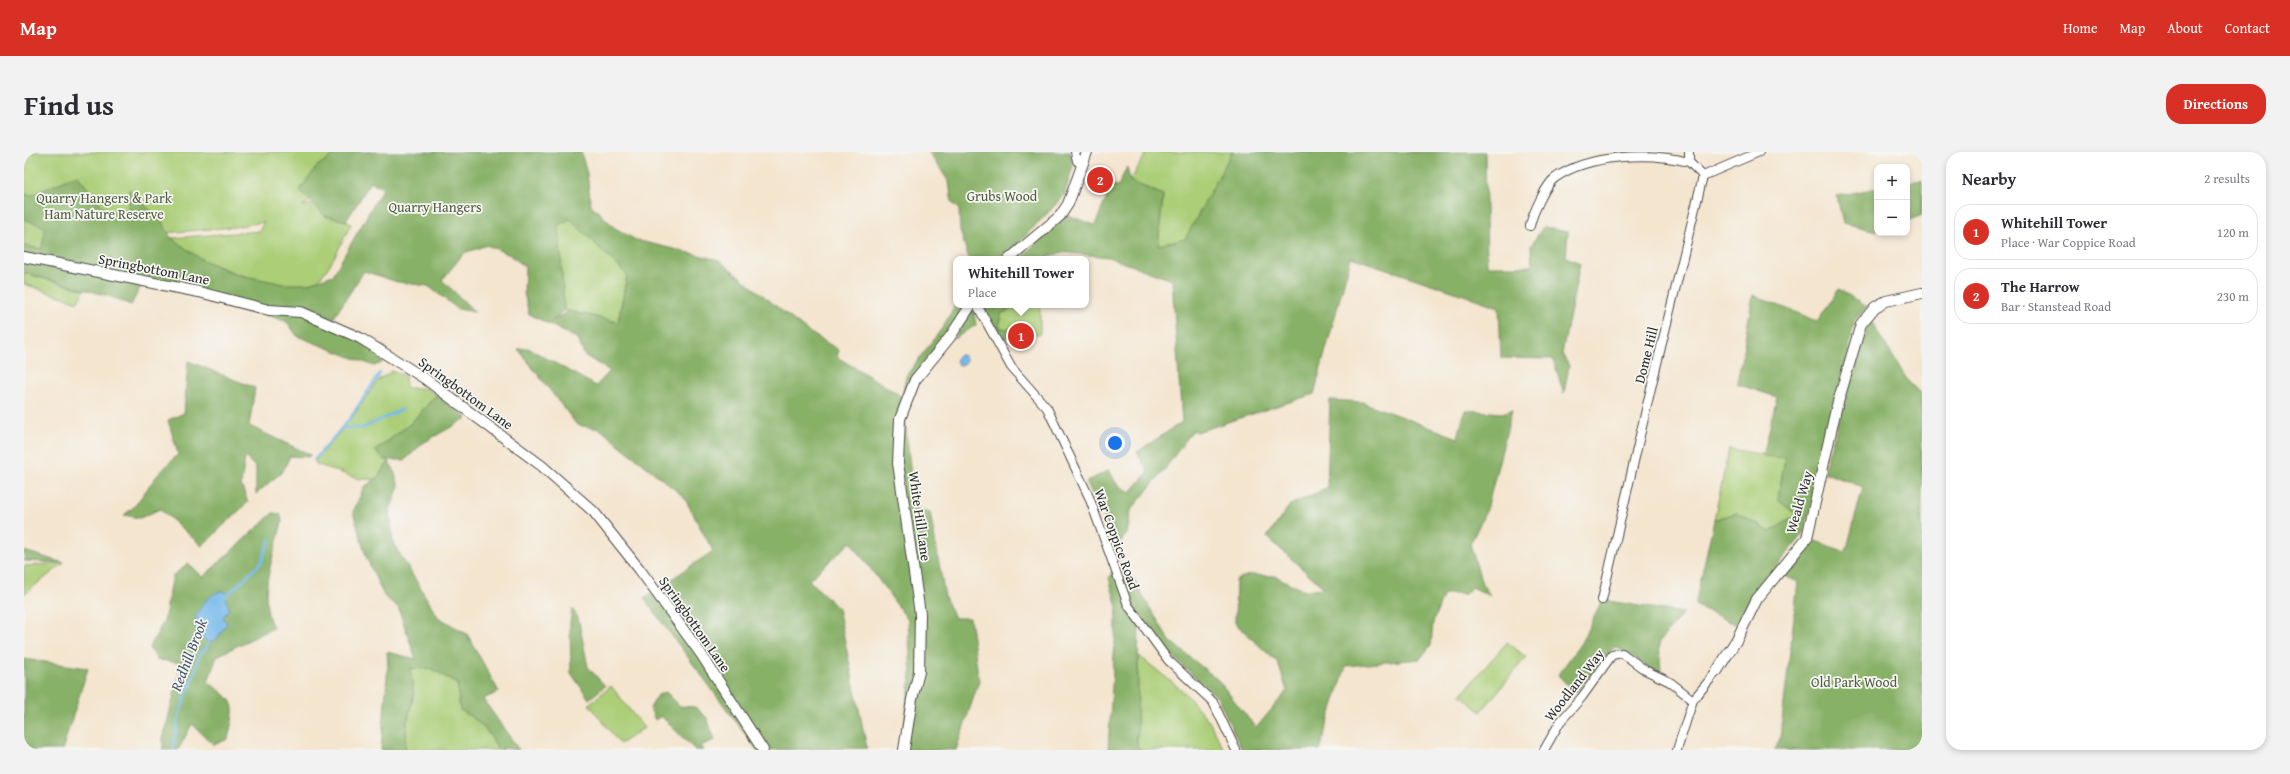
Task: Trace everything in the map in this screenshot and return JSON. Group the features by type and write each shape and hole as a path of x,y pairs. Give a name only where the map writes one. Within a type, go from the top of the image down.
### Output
{"street":[{"path":"1075,152 1077,161 1082,165"},
{"path":"1013,256 1060,216 1068,204 1086,152"},
{"path":"1689,152 1689,162"},
{"path":"1530,226 1532,215 1554,178 1578,166 1630,155 1668,156 1689,162 1703,176 1759,152"},
{"name":"Dome Hill","path":"1602,600 1653,380 1703,176"},
{"name":"Springbottom Lane","path":"24,257 199,292 269,310 301,312 360,338 424,378 542,466 594,512 702,654 763,750"},
{"name":"Weald Way","path":"1677,750 1693,700 1717,671 1737,639 1757,599 1807,538 1836,409 1863,320 1875,307 1886,301 1922,293"},
{"name":"White Hill Lane","path":"904,750 912,699 919,672 920,614 898,463 900,419 915,380 950,337 969,308"},
{"name":"War Coppice Road","path":"980,308 1012,367 1047,408 1089,497 1128,605 1168,660 1213,702 1236,750"},
{"name":"Woodland Way","path":"1544,750 1560,722 1582,697 1612,655 1617,653 1622,653 1645,670 1670,682 1693,700"}],"green space":[{"name":"Quarry Hangers & Park Ham Nature Reserve","path":"24,152 373,152 303,206 314,204 325,216 346,221 351,224 345,238 320,277 316,281 306,284 292,285 241,275 211,264 190,252 171,238 259,231 264,222 234,227 152,234 42,249 24,246"},
{"name":"Quarry Hangers","path":"338,152 581,152 587,174 591,205 615,228 636,240 719,260 807,331 839,350 837,357 897,393 902,398 915,508 930,512 945,597 955,618 970,618 979,681 956,750 901,750 911,676 908,620 851,542 809,580 838,608 867,748 757,750 644,598 713,551 684,497 600,429 577,425 518,349 528,348 596,386 610,371 584,355 578,339 529,314 524,293 525,267 510,255 487,245 464,253 442,280 475,312 458,309 428,286 397,282 364,271 333,319 386,348 382,363 374,366 297,336 287,322 268,315 143,282 131,305 109,296 24,273 24,246 42,249 45,227 24,219 24,193 30,196 77,175 107,212 128,211 129,189 162,222 171,238 201,259 235,274 284,284 307,284 333,275 383,188 371,182 346,221 325,216 300,190 317,166","holes":["570,219 627,275 618,322 568,311 552,321 564,310 559,225"]},
{"name":"Grubs Wood","path":"929,152 1070,152 1073,166 1064,196 1006,256 968,256 960,231 959,209 952,202 949,182"},
{"path":"1147,152 1232,152 1185,240 1158,245 1163,195 1130,181"},
{"path":"1232,152 1485,152 1487,266 1532,266 1531,246 1543,227 1568,232 1566,257 1580,263 1562,354 1569,366 1564,394 1553,359 1501,358 1499,307 1351,257 1314,394 1197,432 1193,430 1161,474 1131,510 1127,534 1115,548 1103,514 1086,482 1109,470 1116,483 1130,493 1148,472 1137,452 1182,422 1172,280 1108,257 1062,252 1051,256 1022,256 1067,215 1095,225 1112,185 1118,186 1127,167 1130,181 1163,195 1158,245 1185,239"},
{"path":"1922,180 1922,215 1910,220 1910,200 1910,182"},
{"path":"1874,189 1874,230 1843,223 1837,196"},
{"path":"571,218 627,275 618,322 564,310 559,225"},
{"path":"24,273 84,290 78,302 24,284"},
{"path":"1839,289 1867,307 1854,321 1848,354 1807,522 1802,536 1781,561 1739,626 1695,605 1714,520 1736,513 1770,532 1797,515 1778,500 1785,458 1763,456 1777,397 1737,384 1753,295 1817,321"},
{"path":"953,308 963,308 946,334 912,378 902,398 906,376 943,327"},
{"path":"984,308 1012,308 1001,314 999,328 1011,329 1003,343"},
{"path":"1012,308 1040,308 1040,335 999,328 1001,314"},
{"path":"973,309 976,325 954,339"},
{"name":"Old Park Wood","path":"1870,320 1908,381 1922,395 1922,750 1775,750 1780,738 1798,582 1778,573 1807,538 1846,552 1863,487 1823,472"},
{"path":"188,361 255,388 249,426 311,455 308,457 290,456 283,471 256,494 256,468 245,457 241,485 248,502 202,546 160,509 140,518 124,515 134,507 155,478 178,454 168,420 184,413"},
{"path":"392,371 405,376 406,388 426,388 436,395 410,424 375,451 389,462 376,479 359,479 316,464 315,461 353,416 378,380"},
{"path":"436,395 467,418 423,443 405,460 385,460 375,451 410,424"},
{"path":"1330,400 1362,402 1458,438 1465,410 1502,413 1512,410 1487,509 1470,544 1482,584 1491,596 1472,587 1465,594 1444,594 1433,622 1431,645 1420,659 1346,666 1319,750 1242,750 1218,698 1171,655 1139,613 1137,746 1142,750 1108,750 1117,607 1109,578 1120,561 1139,586 1139,590 1170,641 1218,680 1256,728 1287,691 1278,663 1235,623 1236,580 1249,575 1275,576 1303,590 1324,588 1267,537 1290,505 1327,488"},
{"path":"1729,449 1785,458 1778,500 1797,515 1770,532 1736,513 1714,520"},
{"path":"389,462 393,468 399,486 390,510 393,543 438,617 467,634 499,692 483,699 519,750 503,748 503,750 498,750 491,737 483,727 473,718 460,710 457,683 430,668 410,669 414,694 407,722 405,750 381,750 388,666 387,652 416,659 398,607 384,596 367,559 353,512 364,487 376,479"},
{"path":"273,513 280,514 282,521 268,574 266,601 268,615 273,628 217,656 208,682 225,695 230,700 232,705 233,711 228,739 214,745 192,724 178,750 163,750 163,739 182,663 158,660 149,648 164,621 173,576 188,563 203,577"},
{"path":"24,551 64,563 24,561"},
{"path":"64,563 24,594 24,566"},
{"path":"1602,600 1683,613 1659,642 1661,673 1648,667 1626,652 1614,647 1575,693 1558,675 1581,643"},
{"path":"572,609 578,617 588,667 605,686 589,699 571,673 570,623"},
{"path":"1507,642 1526,657 1481,712 1461,695"},
{"path":"1138,655 1183,691 1209,721 1224,750 1142,750 1137,746"},
{"path":"24,659 88,668 62,750 24,750"},
{"path":"430,668 457,683 460,710 473,718 483,727 491,737 498,750 405,750 407,722 414,694 410,669"},
{"path":"611,686 644,728 620,744 589,704"},
{"path":"666,692 680,706 695,707 707,718 715,740 700,746 703,750 695,750 661,716 655,720 650,708 658,695"}],"water":[{"path":"959,355 963,355 966,360 963,365 959,365 956,362 956,358"},
{"path":"224,591 227,595 226,600 229,608 223,618 227,623 216,640 209,642 200,636 196,629 195,621 203,604 216,593"}],"waterway":[{"path":"314,460 350,418 380,373"},
{"path":"341,428 363,428 403,409"},
{"name":"Redhill Brook","path":"225,597 261,563 270,538"},
{"name":"Redhill Brook","path":"173,750 179,714 195,672 199,655 206,648 209,640"}],"place":[{"name":"The Harrow","path":"1100,180"},
{"name":"Whitehill Tower","path":"1021,336"}]}
